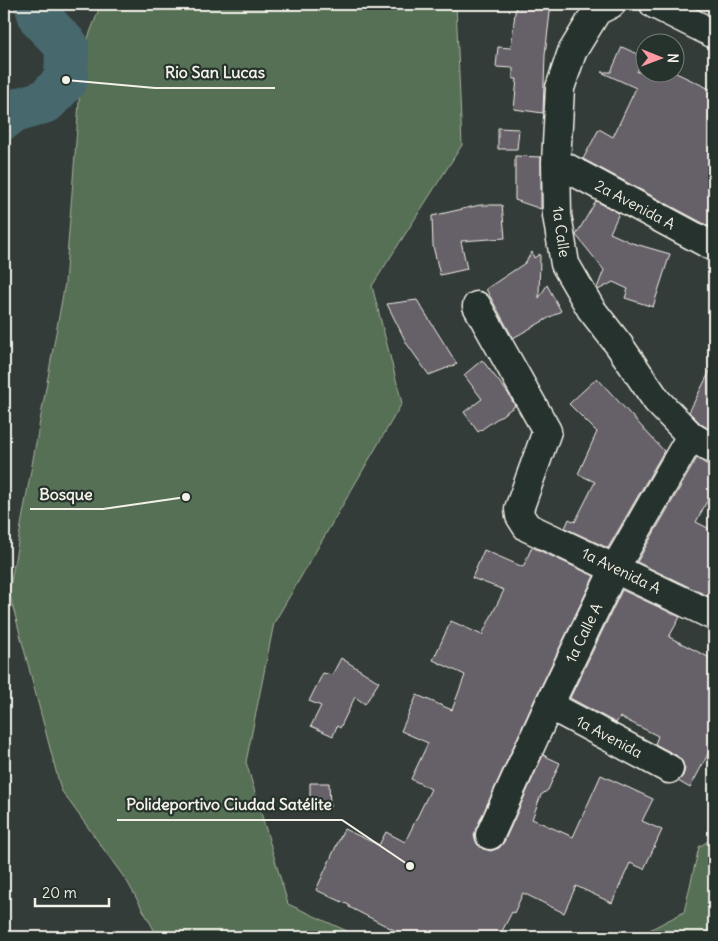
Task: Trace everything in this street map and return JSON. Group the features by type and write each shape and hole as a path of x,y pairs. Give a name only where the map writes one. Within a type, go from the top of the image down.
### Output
{"street":[{"name":"1a Calle","path":"611,4 598,11 572,52 560,88 556,162 557,215 565,264 591,309 619,344 657,401 691,436"},
{"path":"654,4 714,34"},
{"name":"2a Avenida A","path":"556,162 714,247"},
{"name":"1a Avenida A","path":"477,306 547,431 519,510 520,516 527,527 714,616"},
{"path":"691,436 714,450"},
{"name":"1a Calle A","path":"490,835 615,568 691,436"},
{"name":"1a Avenida","path":"549,706 669,769"}],"green space":[{"path":"101,4 456,4 462,145 372,286 402,403 274,623 246,762 288,904 360,937 158,937 128,883 61,790 9,592 65,283 83,51"},
{"path":"714,837 714,937 636,937 684,912 699,847"}],"building":[{"path":"516,4 551,4 545,55 543,113 514,109 517,79 513,79 513,68 496,67 498,47 511,48"},
{"path":"622,47 636,53 636,82 686,82 686,78 714,91 714,229 583,159 599,129 613,137 636,88 601,72 611,72"},
{"path":"498,128 519,129 517,149 498,149"},
{"path":"515,156 541,157 541,209 515,200"},
{"path":"596,201 619,213 610,233 632,243 670,254 653,307 625,298 628,289 613,282 598,290 597,288 604,270 576,235"},
{"path":"480,205 502,205 505,238 461,241 467,269 440,275 433,246 432,216"},
{"path":"532,252 534,258 540,254 539,298 547,285 561,311 513,338 486,289 525,263"},
{"path":"417,300 457,364 429,375 407,344 387,304"},
{"path":"482,360 508,393 515,406 478,432 464,412 482,399 464,375"},
{"path":"714,363 714,432 701,424 689,412"},
{"path":"597,378 664,451 608,548 565,528 569,519 575,522 595,482 578,474 597,432 569,404"},
{"path":"697,458 706,464 714,466 714,488 696,522 714,531 714,599 637,562"},
{"path":"532,547 594,576 476,829 474,836 477,844 483,849 491,851 499,848 504,842 543,755 560,763 548,790 541,795 532,819 573,837 601,775 653,799 642,821 662,830 644,869 630,863 612,903 576,886 564,913 523,893 514,913 512,912 499,937 408,937 349,907 349,905 316,890 344,829 379,845 386,832 405,842 431,789 411,779 428,743 401,731 417,695 452,710 465,675 433,660 451,621 482,635 504,590 472,578 484,550 523,567"},
{"path":"622,590 680,617 669,637 714,660 714,743 690,788 678,781 683,776 685,769 682,761 676,755 655,744 658,736 620,717 616,723 570,698"},
{"path":"341,658 379,682 365,704 355,697 340,728 337,726 333,736 311,726 321,706 309,701 323,673 332,675"},
{"path":"310,783 329,783 330,807 310,807"}],"waterway":[{"path":"4,118 9,113 46,101 66,80 67,46 41,19 36,4"}],"place":[{"name":"Rio San Lucas","path":"66,80"},
{"name":"Bosque","path":"186,497"},
{"name":"Polideportivo Ciudad Satélite","path":"410,866"}]}
